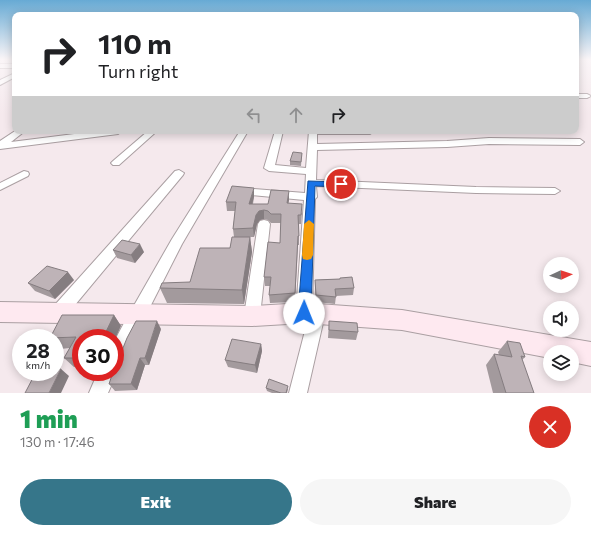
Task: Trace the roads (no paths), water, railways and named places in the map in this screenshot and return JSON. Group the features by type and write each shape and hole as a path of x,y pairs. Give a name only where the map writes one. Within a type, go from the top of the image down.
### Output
{"street":[{"path":"0,83 11,77"},
{"path":"579,96 587,96"},
{"path":"0,146 17,134"},
{"path":"0,146 76,134"},
{"path":"116,163 150,134"},
{"path":"124,339 136,314 218,172 242,134"},
{"path":"277,134 269,168 311,177 476,190 556,191"},
{"path":"298,393 310,314 313,134"},
{"path":"312,147 447,144 489,141 580,142"},
{"path":"59,312 179,173"},
{"path":"0,187 24,174"},
{"path":"233,190 311,197"},
{"path":"252,316 264,224"},
{"path":"0,312 252,316 310,314 402,320 591,354"},
{"path":"98,393 104,381"}]}
